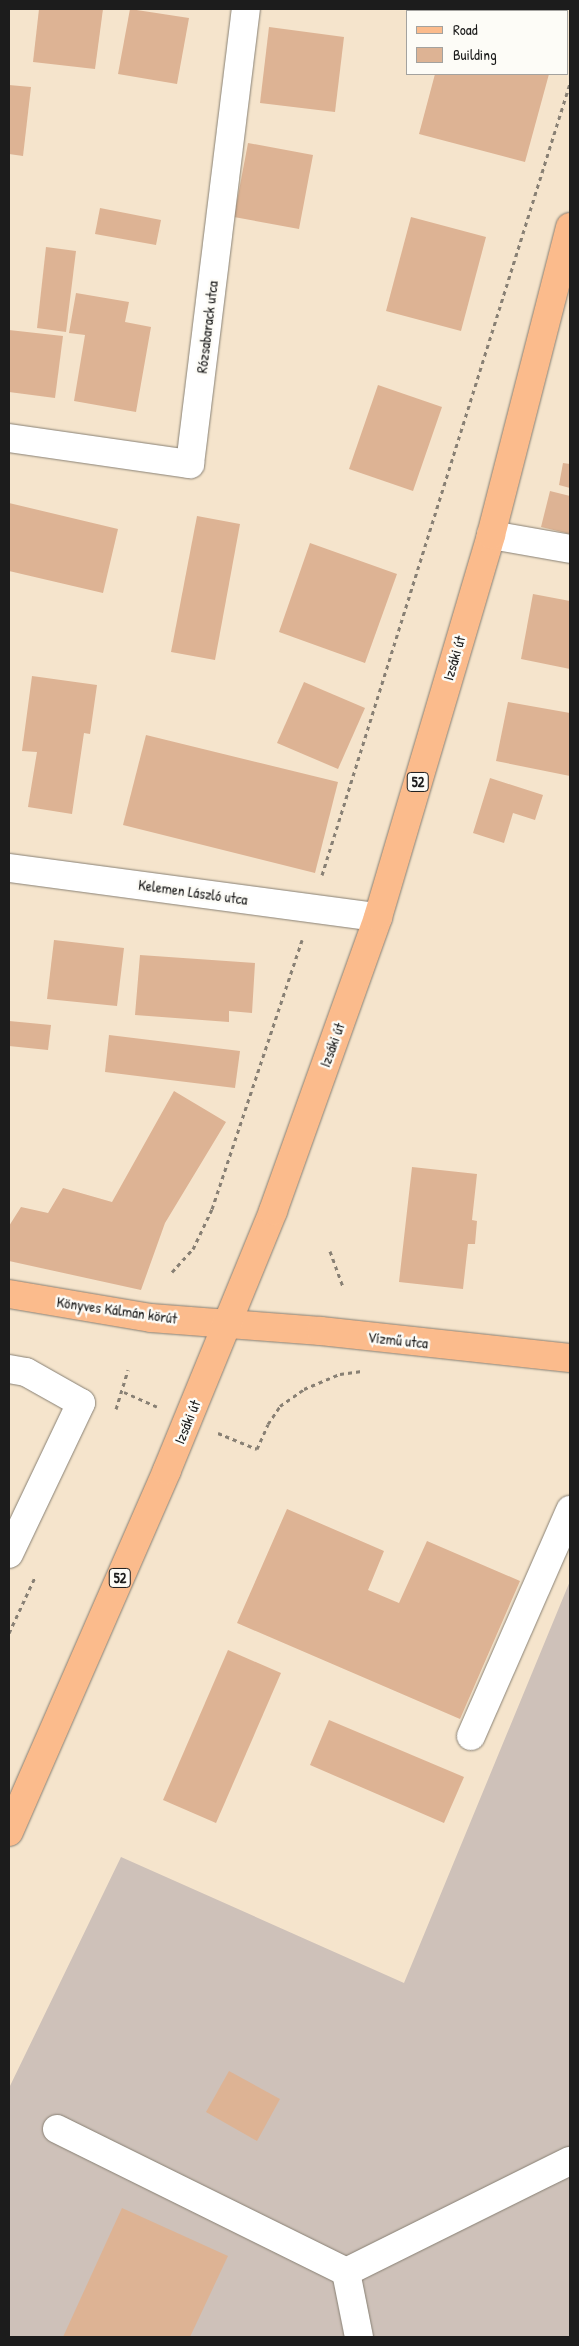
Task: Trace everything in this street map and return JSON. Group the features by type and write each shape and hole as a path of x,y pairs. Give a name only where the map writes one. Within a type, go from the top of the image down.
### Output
{"main road":[{"name":"Izsáki út","path":"9,1832 188,1420 273,1211 378,917 491,535 570,227"},
{"name":"Könyves Kálmán körút","path":"9,1294 151,1318 226,1323"},
{"name":"Vízmű utca","path":"226,1323 570,1358"}],"street":[{"name":"Rózsabarack utca","path":"9,438 190,464 246,9"},
{"path":"491,535 570,549"},
{"name":"Kelemen László utca","path":"9,868 378,917"},
{"path":"9,1369 26,1372 81,1403 9,1554"},
{"path":"470,1736 570,1510"},
{"path":"57,2129 346,2272"},
{"path":"346,2272 570,2161"},
{"path":"346,2272 359,2337"}],"path":[{"path":"172,1272 193,1249 212,1209 252,1096 570,83"},
{"path":"330,1251 343,1286"},
{"path":"128,1370 124,1392 257,1449 268,1424 280,1406 304,1389 340,1374 366,1371"}],"shaded area":[{"path":"570,1581 570,2337 9,2337 9,2088 121,1857 404,1983"}],"building":[{"path":"39,9 103,9 95,69 33,62"},
{"path":"130,9 189,18 177,84 118,74"},
{"path":"269,27 344,37 335,112 260,103"},
{"path":"435,75 549,75 525,162 419,134"},
{"path":"9,85 31,87 23,156 9,154"},
{"path":"248,143 313,155 299,229 234,217"},
{"path":"100,208 161,220 156,245 95,234"},
{"path":"411,217 486,237 461,331 386,311"},
{"path":"46,247 76,251 66,332 37,328"},
{"path":"76,293 129,302 125,322 151,327 136,412 74,401 85,335 69,333"},
{"path":"9,330 63,336 55,398 9,392"},
{"path":"378,385 442,407 413,491 349,469"},
{"path":"563,463 570,464 570,488 559,485"},
{"path":"550,491 570,496 570,534 541,527"},
{"path":"9,503 118,529 103,593 9,571"},
{"path":"197,516 240,524 215,660 171,652"},
{"path":"310,543 397,574 365,663 279,632"},
{"path":"533,594 570,601 570,669 521,659"},
{"path":"32,676 97,685 90,734 84,733 72,814 28,807 37,752 22,751"},
{"path":"304,682 365,708 338,769 277,743"},
{"path":"508,702 570,713 570,776 496,761"},
{"path":"146,735 338,782 315,873 123,825"},
{"path":"490,778 543,795 535,820 513,813 504,843 473,833"},
{"path":"54,940 124,948 117,1006 47,999"},
{"path":"140,955 255,963 252,1013 229,1011 229,1022 135,1015"},
{"path":"9,1021 51,1025 48,1050 9,1046"},
{"path":"109,1035 240,1051 235,1088 105,1072"},
{"path":"174,1091 226,1122 165,1223 141,1290 9,1261 9,1226 21,1207 48,1213 63,1188 112,1202"},
{"path":"412,1167 477,1174 472,1220 477,1221 475,1244 468,1244 463,1289 399,1282"},
{"path":"287,1509 384,1551 368,1590 399,1603 427,1541 520,1581 460,1719 237,1623"},
{"path":"228,1650 281,1673 216,1823 163,1800"},
{"path":"329,1720 464,1777 444,1823 310,1765"},
{"path":"229,2071 280,2099 257,2141 206,2112"},
{"path":"122,2208 228,2256 190,2337 63,2337"}]}
